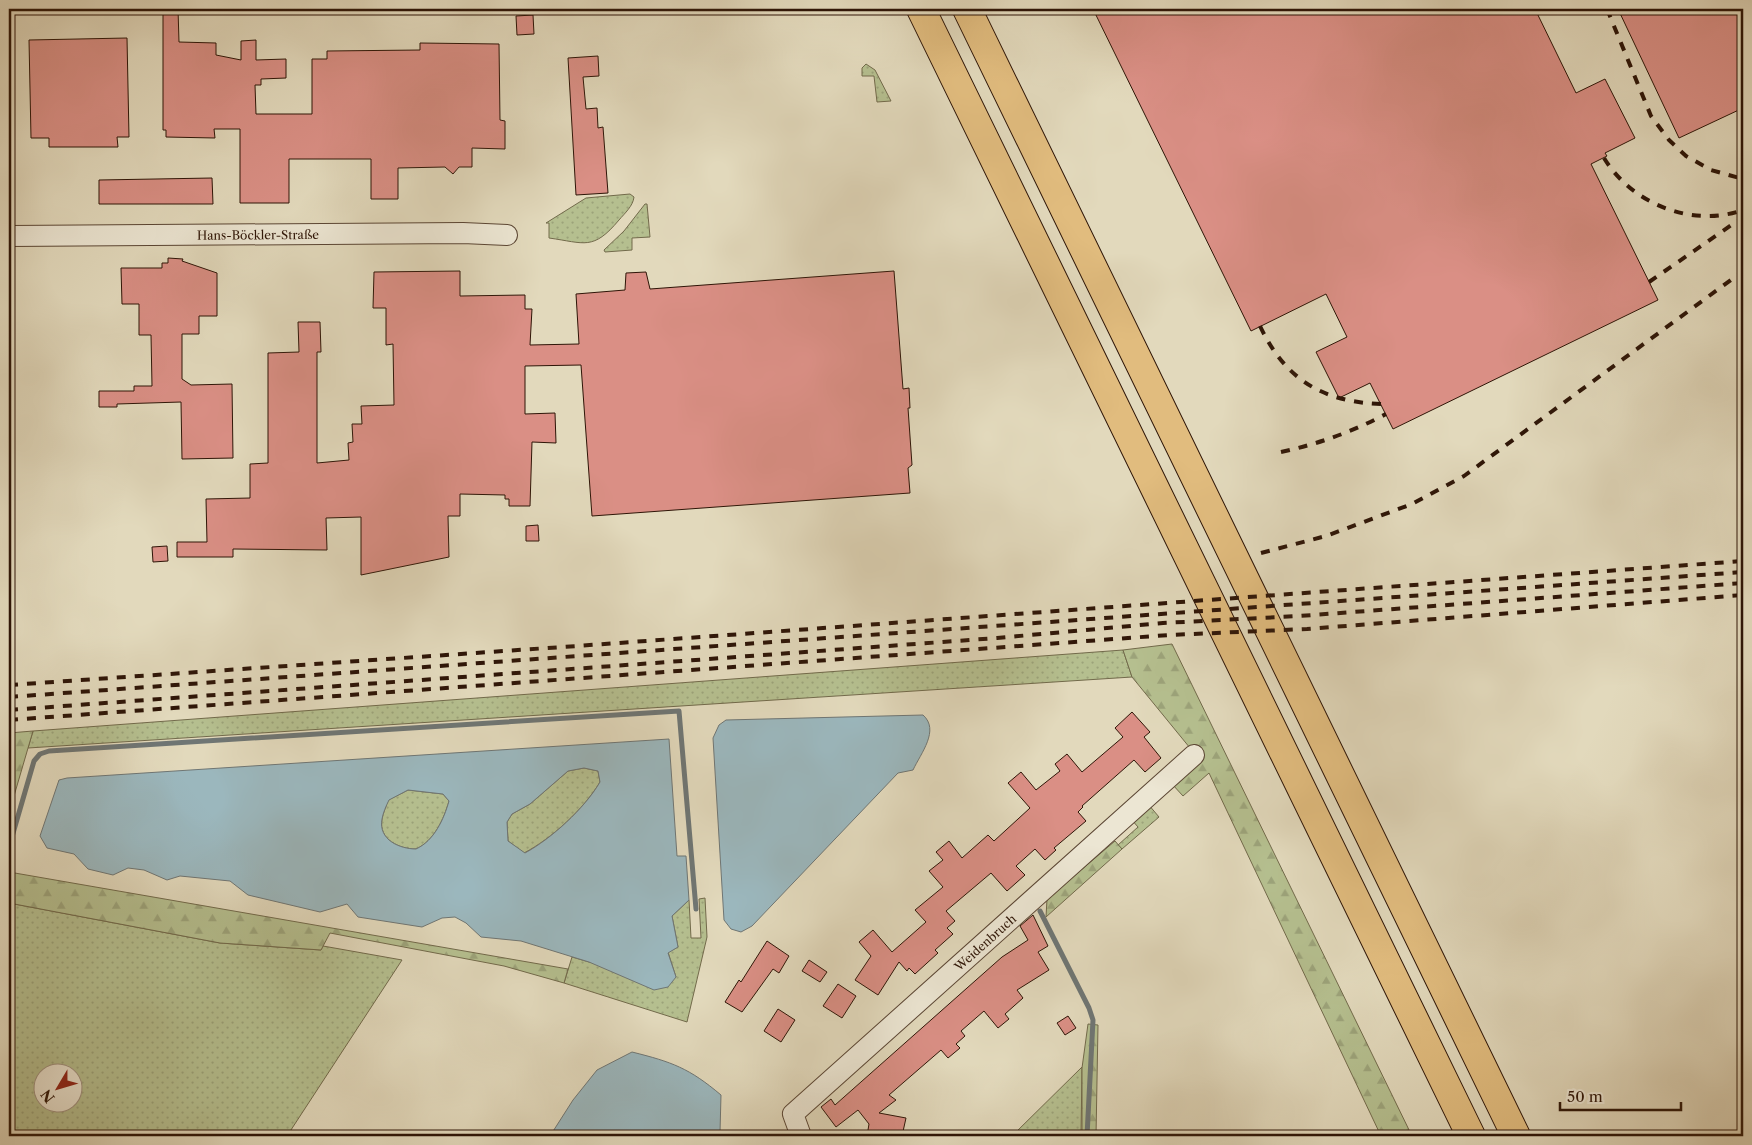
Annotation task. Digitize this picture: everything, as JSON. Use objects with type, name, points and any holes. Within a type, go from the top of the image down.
[{"type":"highway","points":[[921,9],[1471,1136]]},
{"type":"highway","points":[[967,9],[1516,1136]]},
{"type":"street","name":"Hans-Böckler-Straße","points":[[9,236],[464,233],[507,235]]},
{"type":"street","name":"Weidenbruch","points":[[801,1136],[793,1114],[1194,755]]},
{"type":"green space","points":[[866,64],[875,70],[891,101],[877,102],[874,76],[862,76],[862,68]]},
{"type":"green space","points":[[630,194],[634,197],[628,209],[610,230],[595,241],[580,243],[549,238],[549,223],[546,223],[586,198]]},
{"type":"green space","points":[[645,204],[647,204],[650,237],[632,238],[632,250],[605,252],[604,250],[624,231]]},
{"type":"green space","points":[[1172,644],[1412,1136],[1381,1136],[1209,773],[1183,796],[1172,784],[1199,759],[1132,677],[1123,650]]},
{"type":"green space","points":[[1123,650],[1132,677],[28,748],[33,731]]},
{"type":"green space","points":[[33,731],[9,813],[9,733]]},
{"type":"green space","points":[[584,768],[598,771],[600,782],[576,813],[556,832],[524,853],[508,841],[507,822],[512,814],[530,804],[568,771]]},
{"type":"green space","points":[[408,790],[443,794],[449,801],[433,835],[416,849],[403,847],[392,842],[383,833],[382,826],[382,817],[388,800]]},
{"type":"green space","points":[[1148,804],[1159,817],[1122,849],[1118,845],[1138,827],[1131,819]]},
{"type":"green space","points":[[1115,841],[1122,849],[1046,917],[1047,899]]},
{"type":"green space","points":[[9,872],[568,969],[564,983],[504,966],[330,933],[321,950],[220,943],[9,903]]},
{"type":"green space","points":[[705,898],[707,937],[687,1022],[564,983],[572,957],[589,962],[676,977],[668,952],[678,947],[672,916],[689,900],[691,938],[701,938],[699,899]]},
{"type":"green space","points":[[9,903],[220,943],[321,950],[323,946],[402,960],[287,1136],[9,1136]]},
{"type":"green space","points":[[1088,1024],[1098,1025],[1096,1136],[1082,1136],[1082,1068]]},
{"type":"green space","points":[[1082,1067],[1081,1136],[1012,1136]]},
{"type":"water","points":[[923,715],[928,721],[929,735],[913,770],[898,773],[752,926],[741,932],[731,929],[724,920],[713,738],[719,725],[726,720]]},
{"type":"water","points":[[669,739],[677,856],[686,856],[689,900],[672,916],[678,947],[668,953],[676,977],[668,987],[654,990],[589,962],[521,941],[481,937],[466,923],[455,917],[442,918],[422,927],[358,917],[347,904],[320,912],[248,895],[230,881],[180,876],[167,880],[144,870],[128,868],[113,875],[88,869],[74,854],[47,848],[40,836],[59,780]],"holes":[[[584,768],[598,771],[600,782],[586,802],[567,822],[546,840],[525,853],[508,841],[507,822],[512,814],[530,804],[568,771]],[[408,790],[443,794],[449,801],[433,835],[416,849],[403,847],[392,842],[383,833],[382,826],[383,814],[389,800]]]},
{"type":"water","points":[[632,1052],[680,1067],[699,1078],[721,1095],[720,1132],[717,1136],[550,1136],[573,1100],[597,1070]]},
{"type":"building","points":[[163,9],[178,9],[179,42],[216,43],[216,55],[241,60],[241,41],[256,40],[256,60],[286,59],[286,78],[261,79],[261,85],[255,85],[256,114],[312,114],[312,59],[327,59],[327,51],[420,50],[420,43],[499,44],[500,120],[505,121],[505,149],[472,148],[472,167],[459,167],[453,174],[445,167],[398,168],[398,199],[371,199],[371,159],[289,159],[289,203],[240,203],[240,129],[214,129],[215,138],[166,137],[166,130],[163,130]]},
{"type":"building","points":[[1093,9],[1535,9],[1576,93],[1605,79],[1635,138],[1605,153],[1607,156],[1591,164],[1658,300],[1393,429],[1370,383],[1339,398],[1316,352],[1347,337],[1326,294],[1251,331]]},
{"type":"building","points":[[1618,9],[1743,9],[1743,108],[1679,138]]},
{"type":"building","points":[[533,15],[534,34],[517,35],[516,16]]},
{"type":"building","points":[[127,38],[129,137],[117,137],[118,147],[49,147],[49,138],[31,138],[29,40]]},
{"type":"building","points":[[598,56],[599,76],[583,77],[586,109],[597,108],[598,128],[603,127],[608,193],[576,195],[568,58]]},
{"type":"building","points":[[212,178],[213,204],[99,204],[99,180]]},
{"type":"building","points":[[168,258],[183,259],[182,261],[217,273],[217,316],[199,316],[199,334],[182,334],[182,379],[191,385],[232,384],[233,458],[182,459],[181,402],[117,404],[117,407],[99,407],[99,391],[134,391],[134,386],[152,386],[151,335],[139,335],[139,304],[122,304],[121,268],[162,268],[162,263],[168,263]]},
{"type":"building","points":[[460,271],[460,296],[525,295],[525,309],[532,309],[530,345],[579,344],[576,294],[625,290],[626,273],[646,272],[650,289],[894,271],[903,389],[909,388],[910,408],[908,408],[912,465],[908,468],[910,493],[592,516],[581,365],[525,366],[525,414],[555,413],[556,443],[532,442],[530,506],[509,506],[509,499],[505,499],[505,495],[460,494],[460,516],[448,516],[449,557],[361,575],[361,517],[326,518],[327,550],[233,549],[233,557],[177,557],[177,542],[207,542],[206,499],[250,498],[250,464],[268,463],[268,353],[299,352],[298,322],[320,322],[321,352],[317,352],[317,463],[349,460],[348,443],[353,442],[352,424],[362,424],[361,406],[394,405],[393,344],[386,345],[386,308],[373,308],[374,272]]},
{"type":"building","points":[[538,525],[539,541],[526,541],[526,526]]},
{"type":"building","points":[[167,546],[168,561],[153,562],[152,547]]},
{"type":"building","points":[[1132,712],[1150,732],[1144,737],[1161,758],[1145,772],[1134,760],[1082,806],[1078,812],[1086,821],[1054,848],[1056,850],[1045,860],[1035,849],[1016,866],[1025,875],[1007,891],[991,873],[946,911],[955,921],[947,928],[953,934],[935,950],[938,953],[915,974],[909,968],[907,971],[899,962],[878,995],[855,980],[871,956],[859,942],[873,930],[892,952],[926,922],[915,910],[943,887],[929,871],[943,860],[936,852],[949,841],[962,858],[988,835],[994,841],[1030,808],[1008,783],[1021,772],[1036,790],[1060,771],[1055,764],[1067,754],[1082,772],[1123,737],[1115,728]]},
{"type":"building","points":[[1033,915],[1048,946],[1038,952],[1049,970],[1017,990],[1023,998],[1005,1014],[1009,1019],[998,1028],[984,1011],[961,1031],[965,1036],[956,1044],[960,1048],[948,1058],[941,1050],[889,1095],[896,1100],[879,1113],[906,1118],[902,1136],[867,1136],[869,1124],[858,1110],[836,1127],[821,1107],[831,1099],[835,1105],[1002,957],[1028,940],[1020,926]]},
{"type":"building","points":[[767,941],[789,956],[779,973],[773,969],[742,1012],[725,1002],[739,980],[741,982]]},
{"type":"building","points":[[809,960],[827,972],[820,982],[802,971]]},
{"type":"building","points":[[838,984],[856,996],[842,1018],[823,1006]]},
{"type":"building","points":[[778,1009],[795,1020],[781,1042],[764,1031]]},
{"type":"building","points":[[1068,1016],[1076,1028],[1065,1035],[1057,1023]]},
{"type":"waterway","points":[[9,847],[34,761],[40,754],[49,751],[679,711],[696,909]]},
{"type":"waterway","points":[[1040,911],[1089,1008],[1093,1020],[1087,1136]]},
{"type":"railway","points":[[1607,9],[1651,116],[1669,140],[1686,156],[1711,170],[1743,179]]},
{"type":"railway","points":[[1604,158],[1630,188],[1665,208],[1684,214],[1704,216],[1724,215],[1743,210]]},
{"type":"railway","points":[[1649,282],[1743,217]]},
{"type":"railway","points":[[1261,553],[1326,536],[1412,504],[1464,476],[1743,271]]},
{"type":"railway","points":[[1260,326],[1281,360],[1308,384],[1323,392],[1341,398],[1381,404]]},
{"type":"railway","points":[[1281,452],[1335,437],[1386,414]]},
{"type":"railway","points":[[9,685],[577,646],[1743,561]]},
{"type":"railway","points":[[9,697],[1743,572]]},
{"type":"railway","points":[[9,710],[997,638],[1163,623],[1299,616],[1743,583]]},
{"type":"railway","points":[[9,720],[1169,635],[1307,629],[1743,595]]}]
